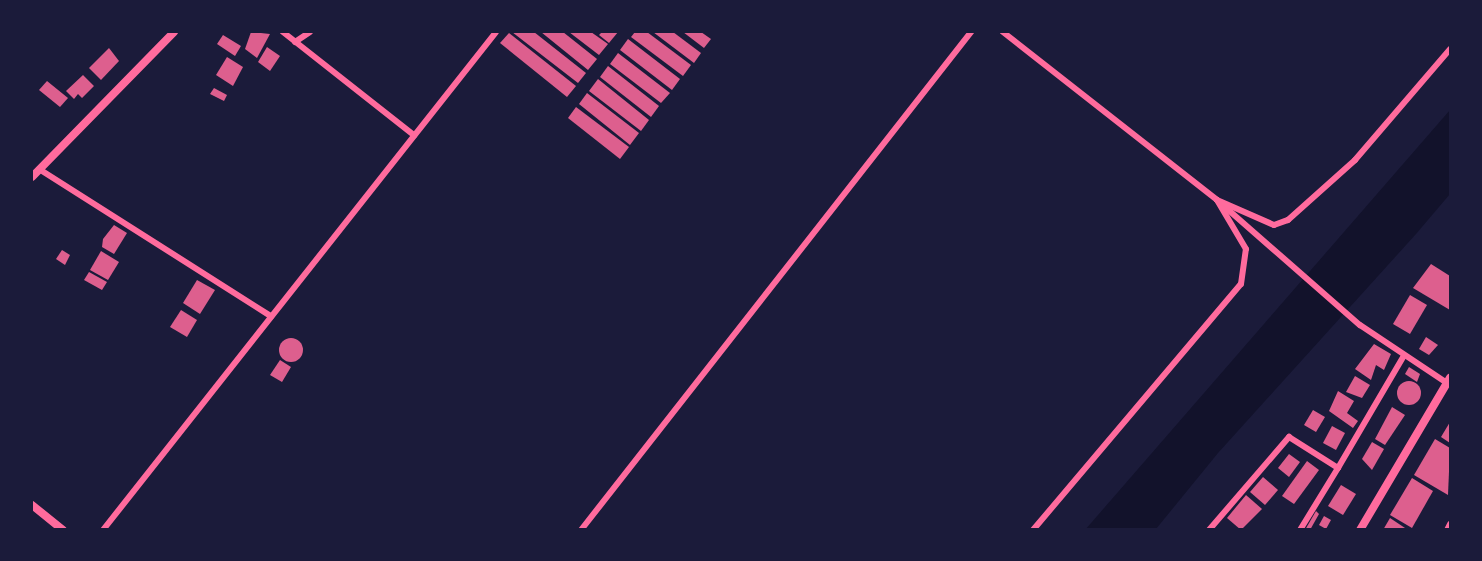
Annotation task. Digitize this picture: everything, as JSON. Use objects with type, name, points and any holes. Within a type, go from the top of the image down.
[{"type":"street","points":[[32,177],[174,32]]},
{"type":"street","points":[[283,32],[414,135]]},
{"type":"street","points":[[295,42],[310,32]]},
{"type":"street","points":[[103,530],[496,32]]},
{"type":"street","points":[[581,530],[971,32]]},
{"type":"street","points":[[1003,32],[1217,200],[1360,325],[1403,357],[1449,380],[1360,530]]},
{"type":"street","points":[[1217,200],[1274,225],[1288,220],[1355,160],[1451,49]]},
{"type":"street","points":[[39,169],[271,316]]},
{"type":"street","points":[[1034,530],[1241,284],[1246,249],[1217,200]]},
{"type":"street","points":[[1300,530],[1403,357]]},
{"type":"street","points":[[1209,530],[1289,437],[1338,468]]},
{"type":"street","points":[[32,505],[63,530]]},
{"type":"street","points":[[1447,530],[1451,524]]},
{"type":"shaded area","points":[[1450,110],[1450,194],[1416,234],[1218,453],[1156,529],[1085,530]]},
{"type":"building","points":[[251,32],[270,34],[257,58],[245,49]]},
{"type":"building","points":[[512,32],[534,32],[586,73],[578,83]]},
{"type":"building","points":[[541,32],[563,32],[597,59],[588,70]]},
{"type":"building","points":[[569,32],[591,32],[608,44],[599,55]]},
{"type":"building","points":[[602,32],[618,32],[609,43],[599,35]]},
{"type":"building","points":[[635,32],[647,32],[691,65],[683,76],[631,37]]},
{"type":"building","points":[[653,32],[673,32],[701,53],[694,63]]},
{"type":"building","points":[[683,32],[701,32],[711,39],[704,48]]},
{"type":"building","points":[[509,33],[576,86],[567,97],[500,43]]},
{"type":"building","points":[[223,35],[241,46],[235,56],[217,44]]},
{"type":"building","points":[[628,39],[680,79],[672,90],[620,50]]},
{"type":"building","points":[[267,47],[280,56],[270,71],[258,62]]},
{"type":"building","points":[[109,48],[119,61],[101,80],[89,68]]},
{"type":"building","points":[[618,53],[670,93],[661,103],[610,64]]},
{"type":"building","points":[[227,57],[243,67],[233,86],[216,75]]},
{"type":"building","points":[[608,66],[659,106],[651,117],[600,77]]},
{"type":"building","points":[[83,75],[94,86],[82,98],[78,94],[74,99],[66,91]]},
{"type":"building","points":[[598,79],[649,120],[641,131],[589,91]]},
{"type":"building","points":[[47,81],[68,98],[60,107],[39,90]]},
{"type":"building","points":[[214,88],[227,95],[224,101],[210,94]]},
{"type":"building","points":[[587,93],[639,133],[630,145],[579,104]]},
{"type":"building","points":[[576,107],[629,147],[620,159],[568,118]]},
{"type":"building","points":[[114,225],[127,233],[114,254],[102,247],[103,239]]},
{"type":"building","points":[[62,250],[70,255],[65,265],[56,259]]},
{"type":"building","points":[[101,251],[119,262],[108,280],[90,270]]},
{"type":"building","points":[[1431,264],[1450,276],[1450,310],[1413,288]]},
{"type":"building","points":[[89,272],[107,282],[102,290],[84,280]]},
{"type":"building","points":[[197,280],[215,290],[200,314],[183,303]]},
{"type":"building","points":[[1410,295],[1427,305],[1410,334],[1393,324]]},
{"type":"building","points":[[181,310],[197,320],[187,337],[170,327]]},
{"type":"building","points":[[1426,337],[1438,345],[1429,355],[1419,349]]},
{"type":"building","points":[[291,338],[302,345],[303,350],[296,361],[291,362],[280,355],[279,350],[286,339]]},
{"type":"building","points":[[1374,344],[1391,354],[1384,370],[1376,365],[1371,380],[1355,369]]},
{"type":"building","points":[[280,360],[291,367],[282,382],[270,375]]},
{"type":"building","points":[[1409,367],[1420,374],[1417,382],[1405,374]]},
{"type":"building","points":[[1355,376],[1370,385],[1362,398],[1346,392]]},
{"type":"building","points":[[1409,381],[1420,388],[1421,393],[1414,404],[1409,405],[1398,398],[1397,393],[1404,382]]},
{"type":"building","points":[[1338,391],[1354,401],[1347,413],[1358,421],[1353,428],[1329,411]]},
{"type":"building","points":[[1392,407],[1405,415],[1385,445],[1375,439]]},
{"type":"building","points":[[1313,410],[1325,417],[1316,432],[1304,425]]},
{"type":"building","points":[[1450,422],[1450,443],[1441,437]]},
{"type":"building","points":[[1332,426],[1345,433],[1336,450],[1323,443]]},
{"type":"building","points":[[1435,439],[1450,448],[1448,495],[1414,475]]},
{"type":"building","points":[[1372,442],[1384,449],[1372,470],[1362,459]]},
{"type":"building","points":[[1289,454],[1300,462],[1289,477],[1278,468]]},
{"type":"building","points":[[1307,461],[1319,470],[1294,504],[1282,496]]},
{"type":"building","points":[[1263,477],[1278,490],[1265,505],[1250,492]]},
{"type":"building","points":[[1412,478],[1433,491],[1412,528],[1390,515]]},
{"type":"building","points":[[1341,485],[1356,494],[1343,515],[1328,506]]},
{"type":"building","points":[[1246,495],[1262,509],[1241,530],[1227,518]]},
{"type":"building","points":[[1316,511],[1319,514],[1310,530],[1305,530]]},
{"type":"building","points":[[1324,516],[1331,520],[1326,529],[1319,525]]},
{"type":"building","points":[[1390,518],[1408,530],[1383,530]]}]
